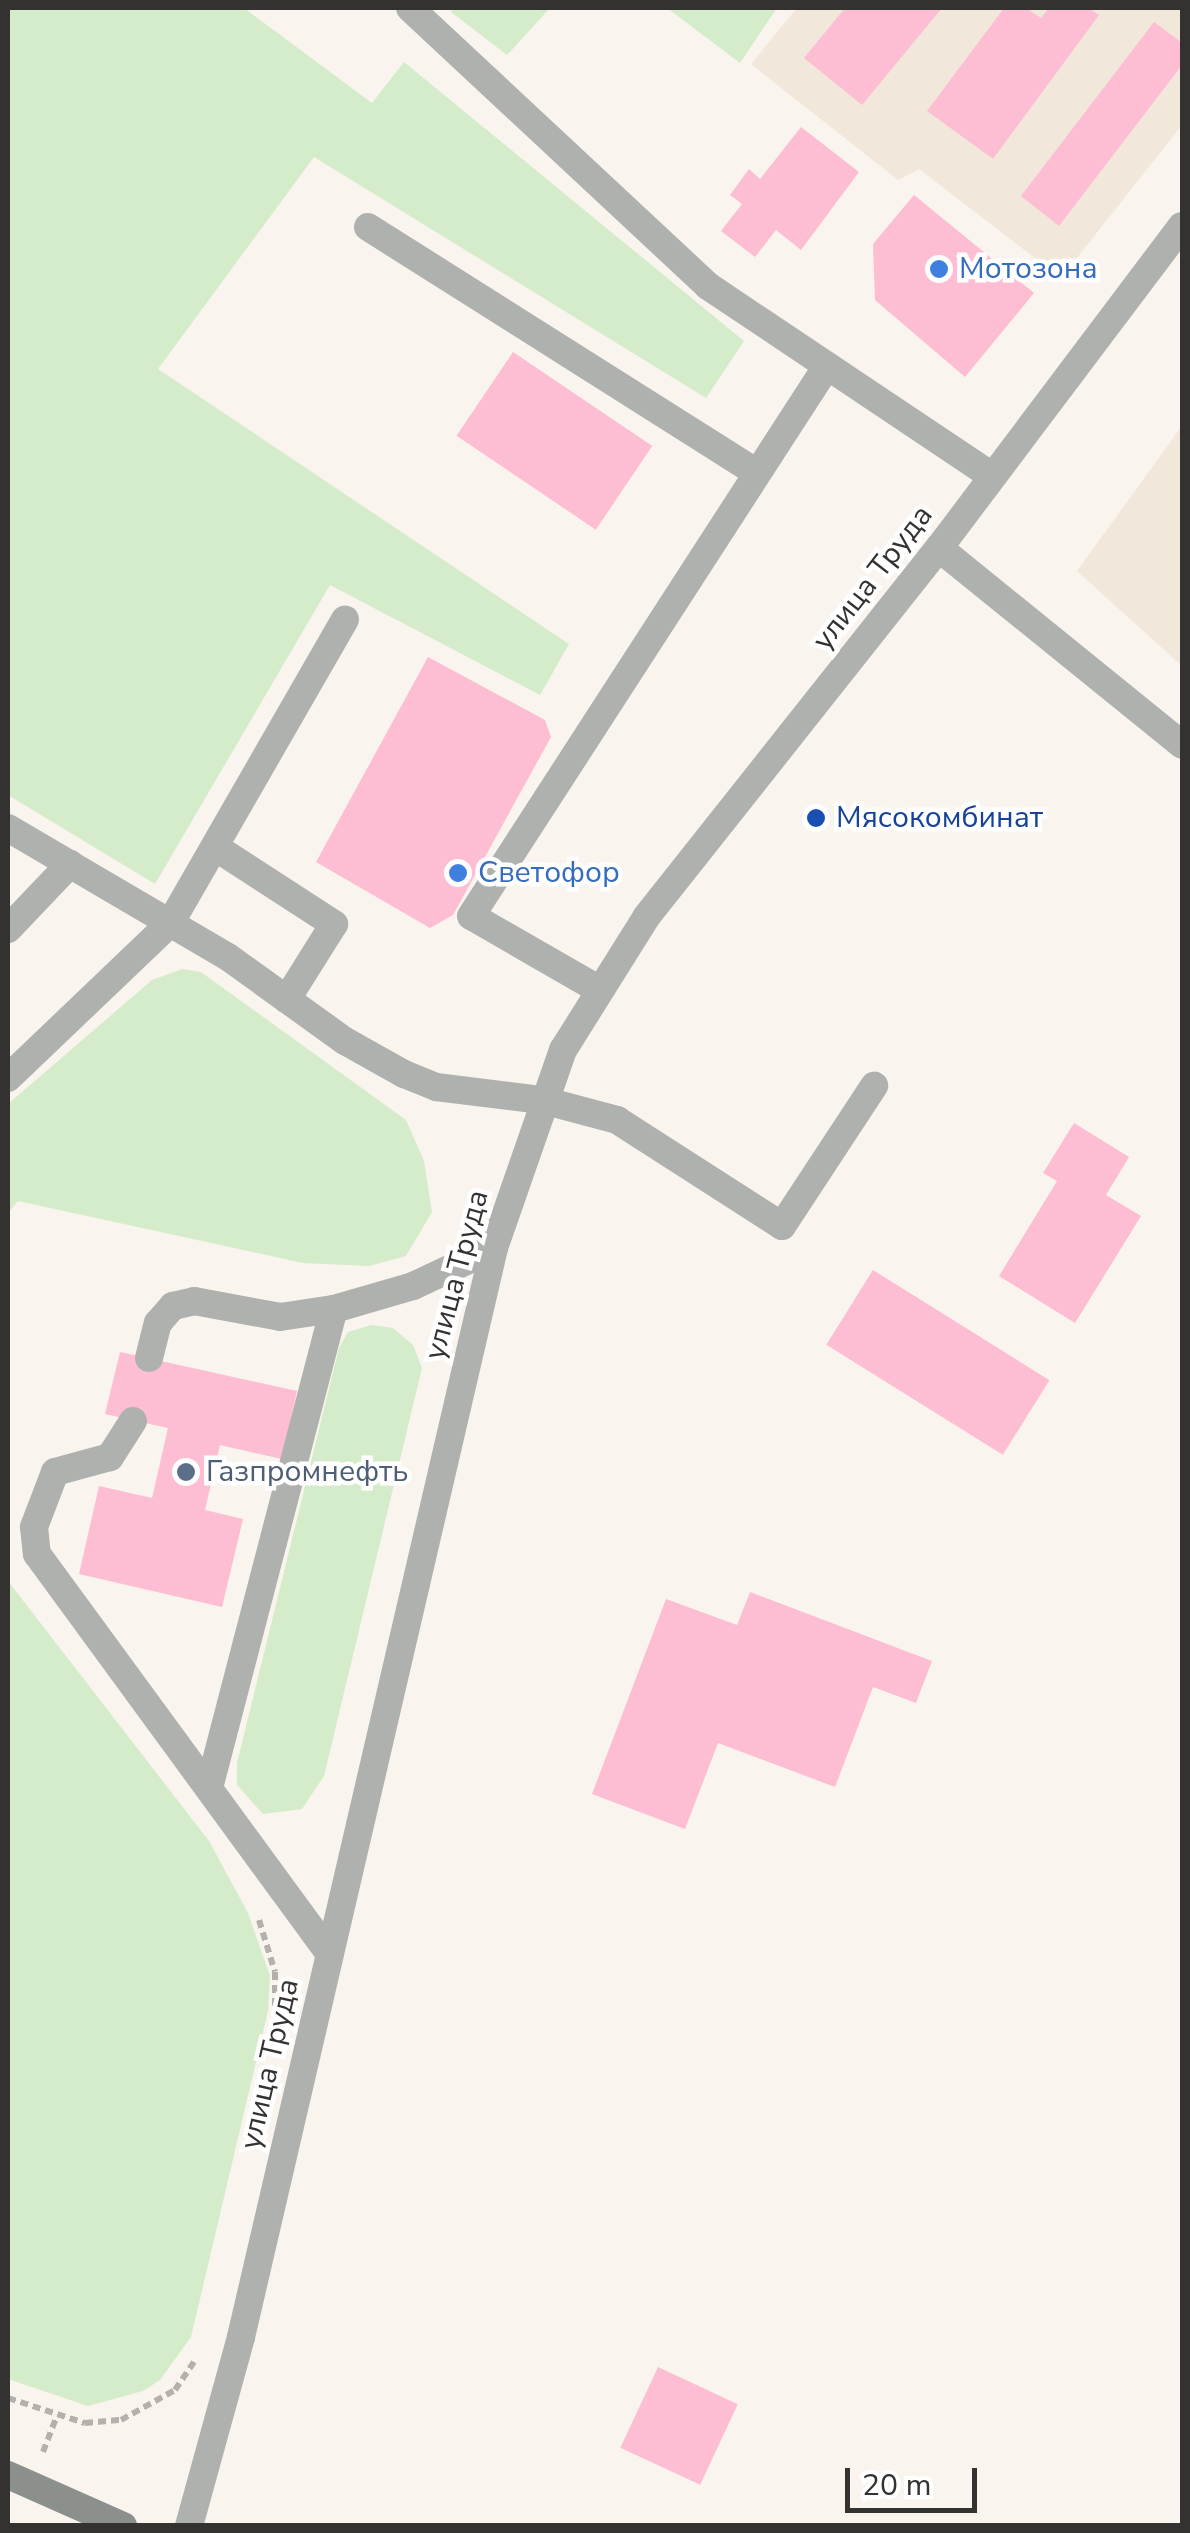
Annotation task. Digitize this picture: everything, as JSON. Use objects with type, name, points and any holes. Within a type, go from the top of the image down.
[{"type":"main road","points":[[8,2475],[122,2526]]},
{"type":"street","points":[[410,8],[708,286],[992,476]]},
{"type":"street","name":"улица Труда","points":[[189,2526],[242,2337],[328,1952],[494,1248],[542,1100],[598,988],[647,916],[939,548],[1182,226]]},
{"type":"street","points":[[368,227],[758,473]]},
{"type":"street","points":[[598,988],[472,916],[827,366]]},
{"type":"street","points":[[939,548],[1182,745]]},
{"type":"street","points":[[8,1078],[171,922],[345,619]]},
{"type":"street","points":[[8,828],[171,922],[345,1041],[436,1087],[542,1100],[617,1120],[782,1226],[874,1086]]},
{"type":"street","points":[[215,848],[334,924],[287,999]]},
{"type":"street","points":[[8,928],[70,864]]},
{"type":"street","points":[[149,1358],[158,1323],[173,1306],[194,1301],[280,1317],[334,1309],[413,1286],[494,1248]]},
{"type":"street","points":[[210,1788],[334,1309]]},
{"type":"street","points":[[133,1420],[110,1457],[56,1472],[34,1527],[37,1554],[328,1952]]},
{"type":"path","points":[[272,2032],[276,1982],[258,1922],[276,1880]]},
{"type":"path","points":[[8,2398],[85,2422],[121,2420],[174,2390],[198,2354]]},
{"type":"shaded area","points":[[797,8],[1182,8],[1182,125],[1061,278],[919,169],[898,180],[751,64]]},
{"type":"shaded area","points":[[1182,426],[1182,666],[1077,571]]},
{"type":"green space","points":[[8,8],[244,8],[372,103],[404,62],[744,341],[706,398],[314,157],[158,369],[569,644],[540,695],[330,585],[155,884],[8,795]]},
{"type":"green space","points":[[454,8],[550,8],[507,55],[451,12]]},
{"type":"green space","points":[[667,8],[777,8],[740,63]]},
{"type":"green space","points":[[182,969],[201,972],[406,1120],[424,1161],[432,1212],[406,1256],[369,1266],[303,1263],[18,1201],[8,1213],[8,1104],[152,980]]},
{"type":"green space","points":[[371,1325],[393,1328],[413,1345],[422,1368],[324,1776],[302,1809],[263,1814],[237,1785],[237,1763],[339,1348],[348,1332]]},
{"type":"green space","points":[[8,1581],[209,1841],[248,1913],[270,1976],[268,2011],[191,2337],[160,2380],[143,2391],[88,2406],[8,2379]]},
{"type":"building","points":[[845,8],[942,8],[862,105],[804,58]]},
{"type":"building","points":[[1004,8],[1026,8],[1041,18],[1049,8],[1089,8],[1099,15],[993,159],[927,111]]},
{"type":"building","points":[[1154,22],[1182,43],[1182,65],[1059,226],[1021,196]]},
{"type":"building","points":[[801,127],[859,172],[801,250],[776,230],[755,257],[721,231],[742,204],[730,195],[749,169],[760,179]]},
{"type":"building","name":"Мотозона","points":[[914,195],[1034,293],[965,377],[875,300],[873,244]]},
{"type":"building","points":[[513,352],[652,446],[596,530],[457,436]]},
{"type":"building","points":[[428,657],[545,720],[551,737],[453,915],[430,928],[316,862]]},
{"type":"building","points":[[1074,1123],[1129,1157],[1106,1195],[1141,1216],[1075,1323],[999,1276],[1057,1181],[1043,1173]]},
{"type":"building","points":[[873,1270],[1049,1380],[1003,1455],[826,1345]]},
{"type":"building","name":"Газпромнефть","points":[[120,1352],[297,1391],[282,1459],[220,1445],[205,1510],[243,1519],[222,1607],[79,1574],[99,1486],[152,1498],[168,1428],[105,1414]]},
{"type":"building","points":[[750,1592],[932,1661],[916,1703],[873,1687],[835,1787],[718,1743],[685,1829],[592,1794],[666,1599],[737,1625]]},
{"type":"building","points":[[658,2367],[738,2404],[700,2485],[620,2448]]},
{"type":"place","name":"Мотозона","points":[[939,269]]},
{"type":"place","name":"Мясокомбинат","points":[[816,818]]},
{"type":"place","name":"Светофор","points":[[458,873]]},
{"type":"place","name":"Газпромнефть","points":[[186,1472]]}]
